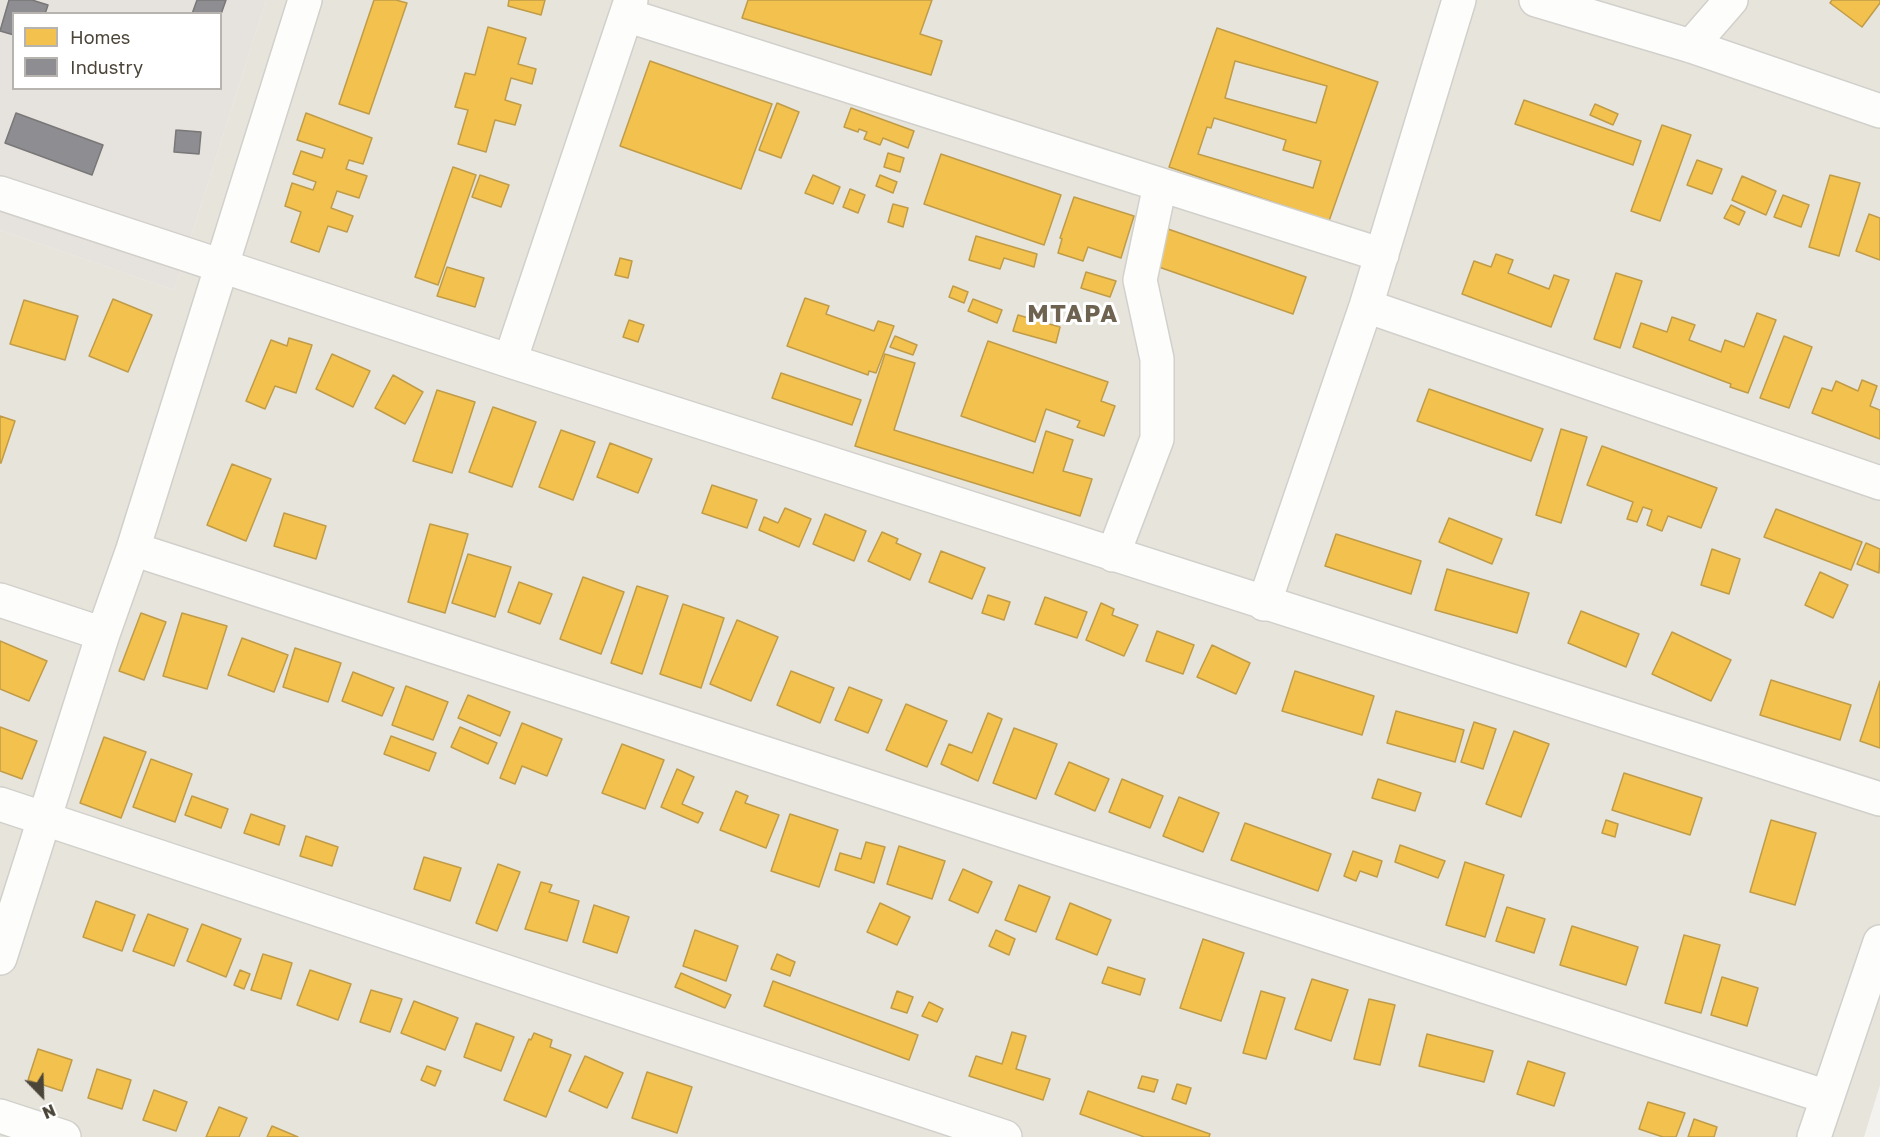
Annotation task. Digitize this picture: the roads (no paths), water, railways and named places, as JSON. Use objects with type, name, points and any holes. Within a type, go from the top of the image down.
[{"type":"street","points":[[0,958],[103,634],[133,549],[305,0]]},
{"type":"street","points":[[1264,604],[1366,306],[1459,0]]},
{"type":"street","points":[[1536,0],[1691,46],[1880,111]]},
{"type":"street","points":[[1691,46],[1731,0]]},
{"type":"street","points":[[510,361],[628,8],[1160,185],[1382,255]]},
{"type":"street","points":[[1113,555],[1157,439],[1157,359],[1140,280],[1160,185]]},
{"type":"street","points":[[0,193],[510,361],[1264,604],[1880,799]]},
{"type":"street","points":[[1366,306],[1880,483]]},
{"type":"street","points":[[133,549],[1827,1097]]},
{"type":"street","points":[[0,600],[103,634]]},
{"type":"street","points":[[0,804],[1005,1137]]},
{"type":"street","points":[[1814,1137],[1880,942]]},
{"type":"street","points":[[0,1116],[64,1137]]},
{"type":"district","name":"MTAPA","points":[[1073,314]]}]
